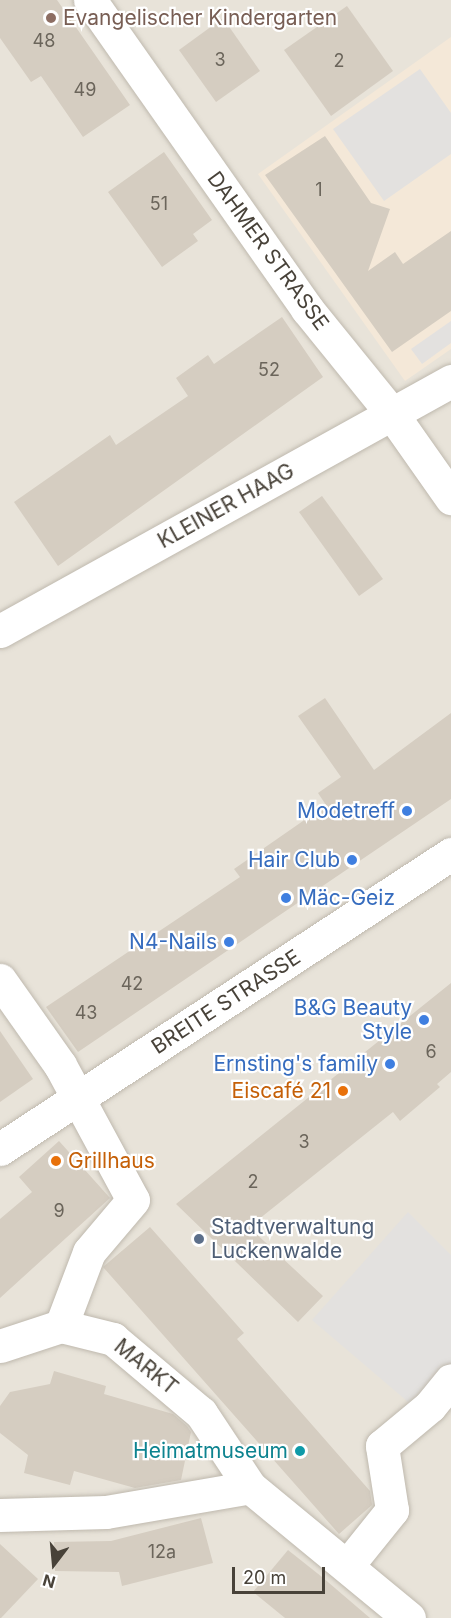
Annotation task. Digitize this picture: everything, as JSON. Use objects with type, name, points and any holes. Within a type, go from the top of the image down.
[{"type":"street","name":"DAHMER STRASSE","points":[[90,0],[307,309],[392,414],[451,498]]},
{"type":"street","name":"KLEINER HAAG","points":[[0,631],[451,381]]},
{"type":"street","name":"BREITE STRASSE","points":[[0,1149],[451,854]]},
{"type":"street","points":[[0,980],[79,1098],[133,1200],[89,1252],[61,1326],[0,1346]]},
{"type":"street","name":"MARKT","points":[[61,1326],[113,1339],[201,1413],[250,1487],[409,1618]]},
{"type":"street","points":[[347,1566],[392,1510],[382,1446],[430,1406],[451,1380]]},
{"type":"street","points":[[0,1515],[106,1512],[250,1487]]},
{"type":"shaded area","points":[[0,0],[451,0],[451,1618],[0,1618]]},
{"type":"shaded area","points":[[451,37],[451,349],[405,381],[258,174]]},
{"type":"shaded area","points":[[420,69],[451,113],[451,154],[384,201],[333,129]]},
{"type":"shaded area","points":[[451,321],[451,343],[422,364],[411,349]]},
{"type":"shaded area","points":[[408,1212],[451,1255],[451,1368],[414,1407],[312,1320]]},
{"type":"building","points":[[0,0],[57,0],[130,105],[83,137],[41,76],[31,82],[0,38]]},
{"type":"building","points":[[347,6],[393,71],[331,116],[284,50]]},
{"type":"building","points":[[223,18],[260,71],[216,102],[179,50]]},
{"type":"building","points":[[325,136],[371,203],[390,209],[368,271],[395,252],[403,264],[451,231],[451,311],[392,352],[265,175]]},
{"type":"building","points":[[164,152],[212,220],[193,234],[198,241],[162,267],[108,192]]},
{"type":"building","points":[[282,317],[323,377],[58,566],[14,502],[110,435],[116,445],[188,396],[176,378],[208,355],[214,364]]},
{"type":"building","points":[[322,496],[383,579],[359,596],[299,512]]},
{"type":"building","points":[[325,698],[374,770],[451,713],[451,799],[78,1052],[46,1007],[240,877],[234,869],[326,805],[318,793],[341,777],[298,716]]},
{"type":"building","points":[[451,983],[451,1072],[437,1084],[440,1087],[400,1121],[393,1112],[249,1227],[323,1296],[298,1322],[176,1204]]},
{"type":"building","points":[[0,1031],[33,1079],[0,1102]]},
{"type":"building","points":[[59,1141],[110,1198],[0,1298],[0,1219],[32,1192],[19,1177]]},
{"type":"building","points":[[150,1227],[244,1333],[237,1339],[370,1491],[372,1505],[339,1534],[103,1267]]},
{"type":"building","points":[[54,1371],[106,1386],[104,1394],[173,1414],[187,1426],[191,1432],[181,1480],[135,1488],[74,1471],[70,1485],[24,1473],[28,1455],[0,1433],[0,1406],[10,1392],[50,1384]]},
{"type":"building","points":[[201,1518],[213,1563],[122,1586],[119,1572],[55,1571],[54,1542],[111,1541]]},
{"type":"building","points":[[0,1544],[38,1579],[1,1618],[0,1618]]},
{"type":"building","points":[[288,1550],[370,1618],[285,1618],[253,1592]]},
{"type":"place","name":"Evangelischer Kindergarten","points":[[51,18]]},
{"type":"place","name":"Modetreff","points":[[407,811]]},
{"type":"place","name":"Hair Club","points":[[352,860]]},
{"type":"place","name":"Mäc-Geiz","points":[[286,898]]},
{"type":"place","name":"N4-Nails","points":[[229,942]]},
{"type":"place","name":"B&G Beauty Style","points":[[424,1020]]},
{"type":"place","name":"Ernsting's family","points":[[390,1064]]},
{"type":"place","name":"Eiscafé 21","points":[[343,1091]]},
{"type":"place","name":"Grillhaus","points":[[56,1161]]},
{"type":"place","name":"Stadtverwaltung Luckenwalde","points":[[199,1239]]},
{"type":"place","name":"Heimatmuseum","points":[[300,1451]]}]
